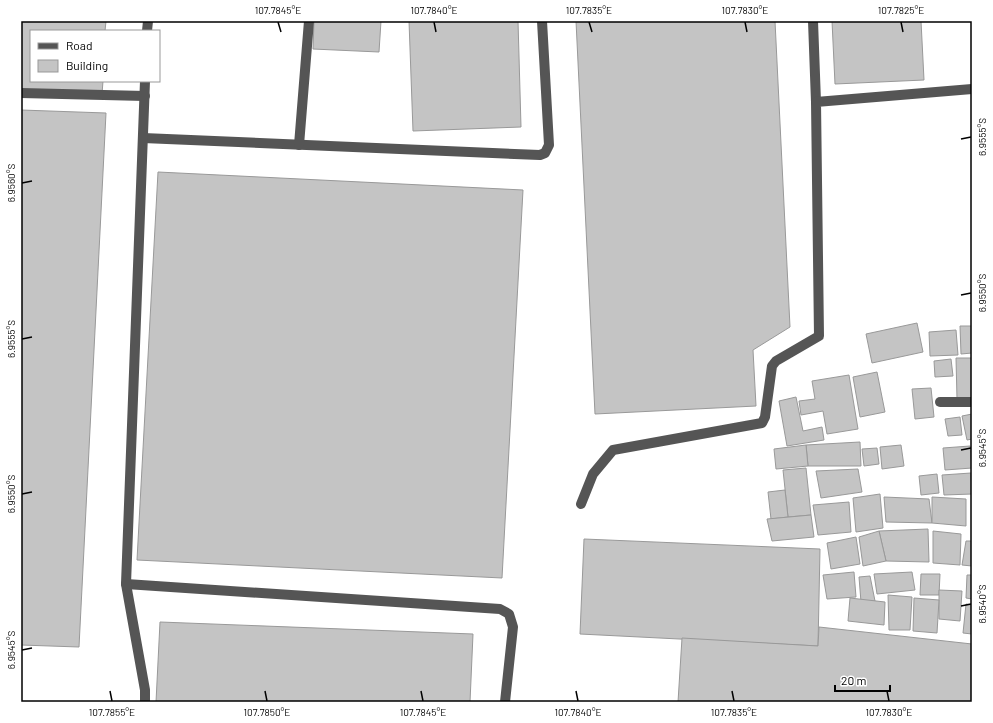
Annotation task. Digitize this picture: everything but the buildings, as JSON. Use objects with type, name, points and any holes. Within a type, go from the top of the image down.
[{"type":"street","points":[[299,145],[309,21]]},
{"type":"street","points":[[143,138],[540,155],[545,153],[549,145],[542,21]]},
{"type":"street","points":[[581,504],[593,474],[613,450],[762,423],[765,417],[772,366],[776,361],[819,336],[816,102],[812,21]]},
{"type":"street","points":[[145,82],[126,584],[145,690],[145,702]]},
{"type":"street","points":[[816,102],[972,89]]},
{"type":"street","points":[[21,93],[145,96]]},
{"type":"street","points":[[940,402],[972,402]]},
{"type":"street","points":[[126,584],[500,609],[510,614],[513,627],[505,702]]}]
